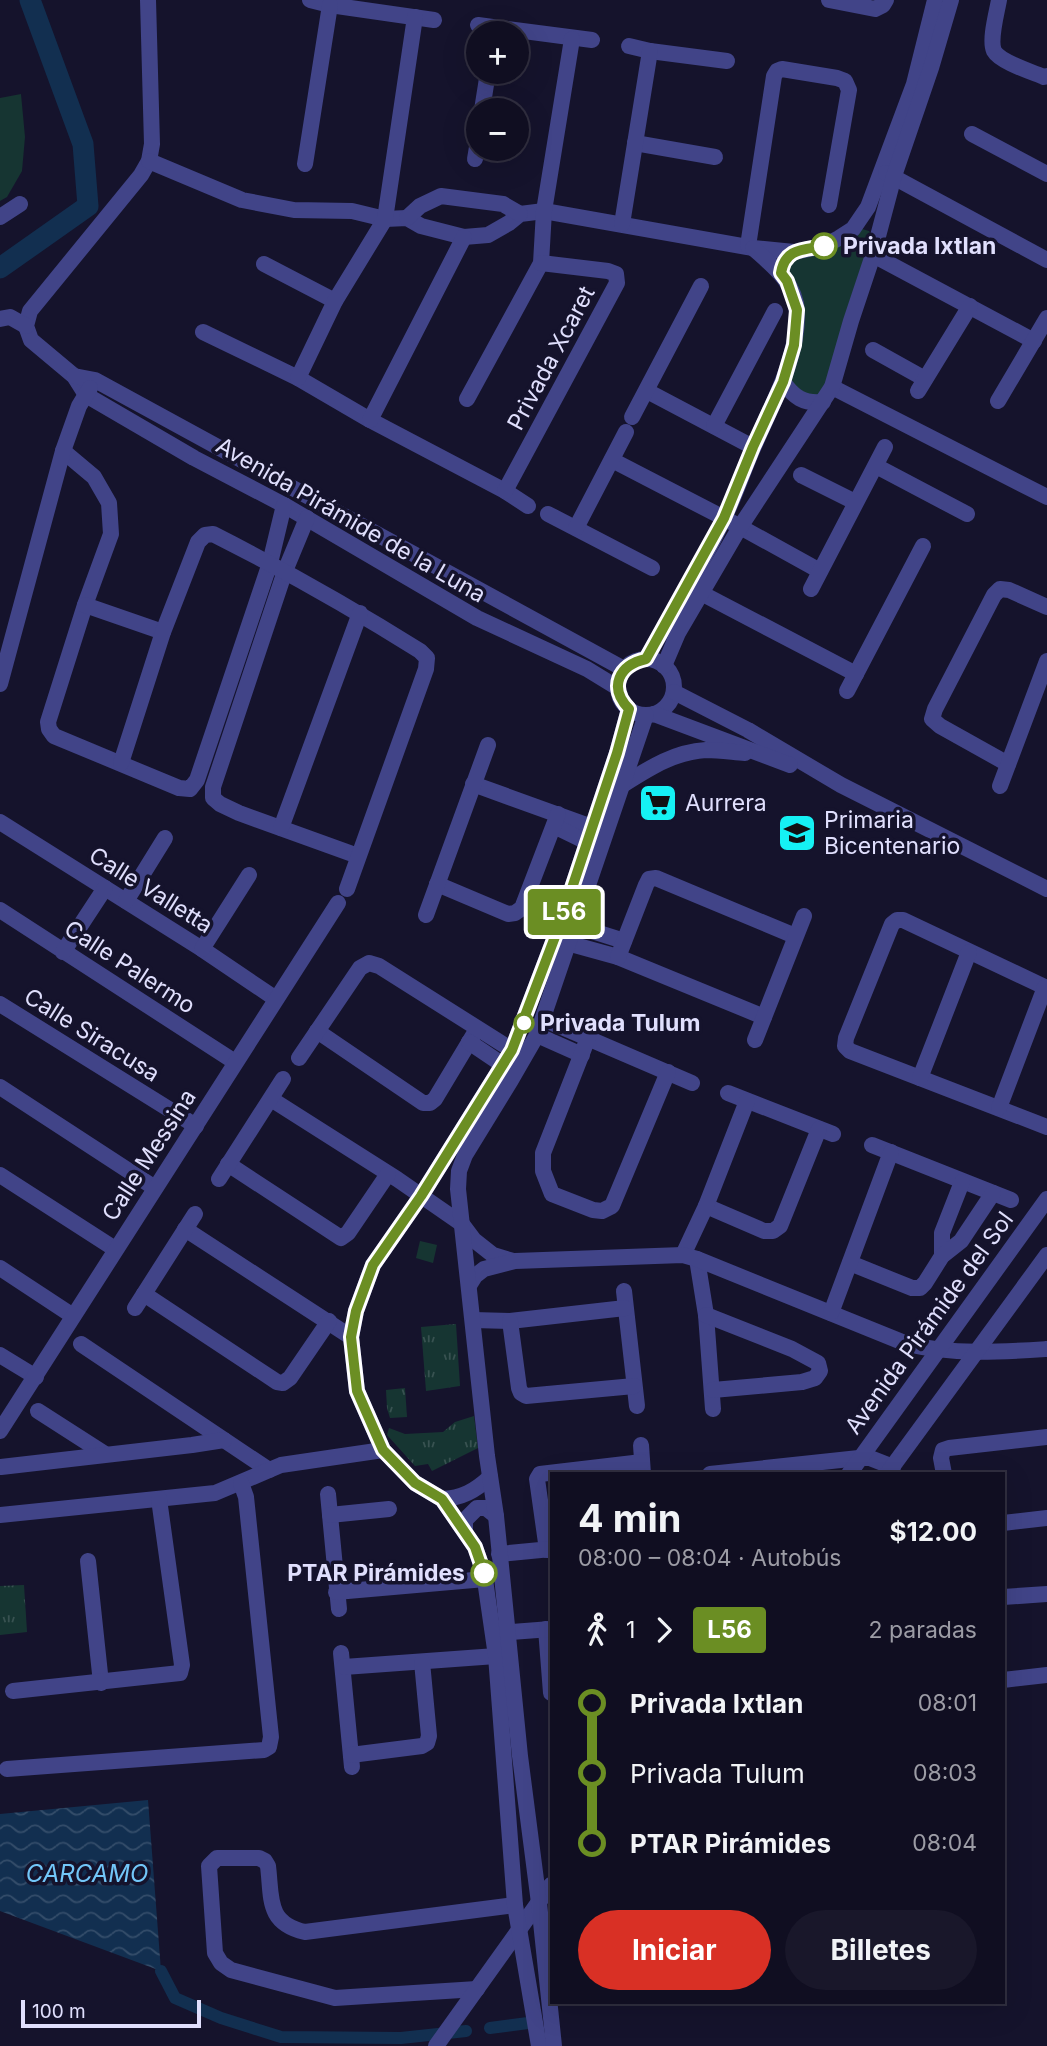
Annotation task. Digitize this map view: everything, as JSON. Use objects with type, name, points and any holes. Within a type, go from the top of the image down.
[{"type":"street","points":[[0,319],[10,317],[26,326],[30,311],[141,175],[149,161],[152,144],[148,0]]},
{"type":"street","points":[[310,0],[434,20]]},
{"type":"street","points":[[829,0],[875,9],[886,0]]},
{"type":"street","points":[[664,666],[678,633],[740,527],[832,387],[874,248],[888,173],[920,64],[935,0]]},
{"type":"street","points":[[149,161],[242,200],[294,210],[352,211],[385,219],[407,218],[421,226],[464,237],[488,235],[520,214],[544,211],[750,247],[794,252],[824,246],[853,229],[888,173],[931,68],[951,0]]},
{"type":"street","points":[[999,0],[993,40],[995,51],[1002,59],[1047,76]]},
{"type":"street","points":[[305,164],[330,5]]},
{"type":"street","points":[[298,378],[335,301],[385,219],[415,17]]},
{"type":"street","points":[[529,34],[592,40]]},
{"type":"street","points":[[467,399],[541,262],[544,211],[572,39]]},
{"type":"street","points":[[628,46],[727,61]]},
{"type":"street","points":[[622,224],[650,51]]},
{"type":"street","points":[[750,247],[774,76],[782,69],[837,78],[845,81],[849,90],[829,205]]},
{"type":"street","points":[[972,134],[1047,174]]},
{"type":"street","points":[[635,143],[715,156]]},
{"type":"street","points":[[888,173],[1047,260]]},
{"type":"street","points":[[407,218],[420,206],[441,197],[503,204],[520,214]]},
{"type":"street","points":[[0,217],[20,204]]},
{"type":"street","points":[[853,229],[869,231],[874,248],[1034,341]]},
{"type":"street","points":[[370,420],[464,237]]},
{"type":"street","points":[[646,659],[724,518],[783,382],[794,345],[797,310],[787,281],[750,247]]},
{"type":"street","points":[[781,273],[786,258],[794,252]]},
{"type":"street","name":"Privada Xcaret","points":[[505,491],[617,283],[616,274],[608,271],[541,262]]},
{"type":"street","points":[[264,264],[335,301]]},
{"type":"street","points":[[576,528],[701,286]]},
{"type":"street","points":[[873,349],[921,385],[970,306]]},
{"type":"street","points":[[715,426],[775,311]]},
{"type":"street","points":[[998,401],[1047,318]]},
{"type":"street","name":"Avenida Pirámide de la Luna","points":[[26,326],[31,340],[74,376],[86,395],[307,518],[477,618],[587,669],[618,688]]},
{"type":"street","points":[[204,332],[298,378],[528,506]]},
{"type":"street","name":"Avenida Pirámide de la Luna","points":[[74,376],[95,380],[624,669]]},
{"type":"street","points":[[0,684],[63,451],[79,406],[95,380]]},
{"type":"street","points":[[783,382],[797,398],[811,403],[823,402]]},
{"type":"street","points":[[832,387],[1047,497]]},
{"type":"street","points":[[647,391],[753,447]]},
{"type":"street","points":[[149,432],[159,416]]},
{"type":"street","points":[[811,589],[886,447]]},
{"type":"street","points":[[63,451],[94,477],[109,503],[111,534],[85,605],[48,722],[49,729],[54,736],[179,788],[190,789],[197,780],[270,562],[284,505]]},
{"type":"street","points":[[612,460],[820,571]]},
{"type":"street","points":[[876,466],[967,514]]},
{"type":"street","points":[[801,475],[855,502]]},
{"type":"street","points":[[548,514],[652,568]]},
{"type":"street","points":[[307,518],[285,571],[213,787],[213,798],[220,804],[358,856]]},
{"type":"street","points":[[121,763],[163,632],[198,542],[205,535],[213,534],[270,562],[360,613],[281,828]]},
{"type":"street","points":[[847,691],[923,546]]},
{"type":"street","points":[[1008,764],[940,726],[932,719],[934,709],[994,595],[1000,589],[1009,590],[1047,607]]},
{"type":"street","points":[[701,593],[856,674]]},
{"type":"street","points":[[85,605],[163,632]]},
{"type":"street","name":"Calle Messina","points":[[0,1432],[343,896],[426,669],[427,658],[360,613]]},
{"type":"street","points":[[554,2046],[524,1966],[515,1905],[496,1656],[507,1632],[475,1547],[465,1531],[442,1499],[415,1483],[383,1450],[357,1391],[351,1337],[356,1311],[373,1265],[421,1196],[512,1050],[562,941],[650,715],[670,702],[674,692],[672,678],[664,666],[646,659],[634,662],[624,669],[619,678],[619,696],[629,709],[650,715],[768,756],[841,785]]},
{"type":"street","points":[[1000,786],[1047,660]]},
{"type":"street","points":[[674,692],[748,730],[841,785],[1047,889]]},
{"type":"street","points":[[568,924],[590,834],[629,709]]},
{"type":"street","points":[[426,915],[488,745]]},
{"type":"street","points":[[621,786],[666,758],[687,752],[708,750],[768,756]]},
{"type":"street","points":[[473,783],[590,834]]},
{"type":"street","name":"Calle Valletta","points":[[0,821],[276,999]]},
{"type":"street","points":[[437,884],[508,914],[515,913],[522,908],[560,822]]},
{"type":"street","points":[[126,901],[165,838]]},
{"type":"street","points":[[202,949],[249,875]]},
{"type":"street","points":[[618,957],[646,885],[649,879],[656,878],[795,936]]},
{"type":"street","points":[[63,952],[105,888]]},
{"type":"street","name":"Calle Palermo","points":[[0,910],[235,1062]]},
{"type":"street","points":[[755,1040],[804,916]]},
{"type":"street","points":[[999,1108],[1046,987],[903,920],[897,920],[892,924],[845,1046],[850,1051],[1047,1127]]},
{"type":"street","points":[[568,924],[624,941]]},
{"type":"street","points":[[562,941],[618,957],[764,1017]]},
{"type":"street","points":[[539,2046],[546,2025],[547,1941],[539,1903],[520,1756],[458,1171],[465,1155],[543,1038],[550,1022],[562,941]]},
{"type":"street","points":[[920,1078],[969,952]]},
{"type":"street","points":[[299,1058],[360,968],[369,962],[379,966],[476,1037],[503,1065]]},
{"type":"street","name":"Calle Siracusa","points":[[0,1004],[196,1126]]},
{"type":"street","points":[[550,1022],[692,1083]]},
{"type":"street","points":[[317,1031],[423,1103],[435,1099],[476,1037]]},
{"type":"street","points":[[476,1037],[512,1050]]},
{"type":"street","points":[[543,1038],[582,1055]]},
{"type":"street","points":[[588,1038],[543,1153],[543,1171],[552,1194],[593,1210],[603,1211],[612,1206],[668,1072]]},
{"type":"street","points":[[219,1179],[283,1079]]},
{"type":"street","points":[[0,1087],[155,1188]]},
{"type":"street","points":[[706,1206],[764,1231],[773,1231],[780,1226],[826,1132],[728,1093]]},
{"type":"street","points":[[271,1099],[462,1224],[474,1240],[493,1255],[515,1261]]},
{"type":"street","points":[[713,1409],[706,1315],[690,1257],[706,1206],[747,1101]]},
{"type":"street","points":[[872,1145],[1011,1200]]},
{"type":"street","points":[[831,1313],[891,1152]]},
{"type":"street","points":[[228,1164],[341,1238],[348,1233],[392,1176]]},
{"type":"street","points":[[0,1175],[115,1249]]},
{"type":"street","points":[[942,1256],[942,1233],[962,1182]]},
{"type":"street","points":[[850,1263],[912,1288],[919,1288],[942,1256],[961,1241],[993,1193]]},
{"type":"street","name":"Avenida Pirámide del Sol","points":[[850,1472],[1047,1199]]},
{"type":"street","points":[[135,1308],[194,1214]]},
{"type":"street","points":[[185,1229],[351,1337]]},
{"type":"street","points":[[730,1472],[859,1458],[870,1458],[890,1470],[1047,1255]]},
{"type":"street","points":[[470,1284],[484,1269],[515,1261],[690,1257],[907,1344],[975,1353],[1047,1349]]},
{"type":"street","points":[[0,1268],[73,1316]]},
{"type":"street","points":[[144,1294],[277,1382],[283,1383],[290,1378],[331,1323]]},
{"type":"street","points":[[473,1320],[510,1321],[625,1300],[637,1406]]},
{"type":"street","points":[[706,1315],[801,1353],[818,1363],[820,1371],[815,1378],[802,1382],[713,1390]]},
{"type":"street","points":[[510,1321],[519,1388],[526,1396],[634,1385]]},
{"type":"street","points":[[81,1344],[269,1470]]},
{"type":"street","points":[[0,1355],[36,1377]]},
{"type":"street","points":[[38,1411],[105,1454]]},
{"type":"street","points":[[944,1472],[943,1450],[1047,1437]]},
{"type":"street","points":[[1,1467],[224,1440]]},
{"type":"street","points":[[574,1472],[643,1468],[641,1445]]},
{"type":"street","points":[[0,1515],[215,1493],[281,1465],[383,1450]]},
{"type":"street","points":[[499,1554],[549,1550],[537,1479],[540,1474],[550,1473]]},
{"type":"street","points":[[442,1499],[466,1495],[479,1488],[490,1477]]},
{"type":"street","points":[[7,1769],[264,1750],[269,1747],[271,1737],[246,1497],[240,1483]]},
{"type":"street","points":[[328,1494],[338,1609]]},
{"type":"street","points":[[13,1691],[177,1675],[182,1670],[159,1499]]},
{"type":"street","points":[[465,1531],[465,1520],[477,1508],[486,1508],[496,1516]]},
{"type":"street","points":[[330,1515],[390,1509]]},
{"type":"street","points":[[1005,1523],[1047,1518]]},
{"type":"street","points":[[88,1561],[101,1683]]},
{"type":"street","points":[[336,1592],[485,1579]]},
{"type":"street","points":[[1005,1597],[1047,1594]]},
{"type":"street","points":[[507,1632],[548,1629],[550,1672]]},
{"type":"street","points":[[422,1662],[429,1736],[427,1743],[352,1761],[342,1660],[422,1662],[496,1656]]},
{"type":"street","points":[[1005,1680],[1047,1675]]},
{"type":"street","points":[[477,1989],[335,1998],[231,1970],[221,1963],[215,1953],[209,1866],[217,1858],[259,1857],[265,1861],[277,1918],[293,1929],[305,1932],[515,1905]]},
{"type":"street","points":[[436,2046],[550,1886]]},
{"type":"street","points":[[524,1966],[547,1941]]},
{"type":"green space","points":[[21,94],[25,137],[22,171],[7,197],[0,201],[0,98]]},
{"type":"green space","points":[[859,228],[869,231],[875,241],[823,402],[789,391],[797,310],[781,273],[786,258]]},
{"type":"green space","points":[[420,1241],[437,1245],[433,1263],[416,1258]]},
{"type":"green space","points":[[456,1324],[460,1386],[426,1391],[421,1327]]},
{"type":"green space","points":[[405,1388],[407,1417],[390,1418],[386,1390]]},
{"type":"green space","points":[[474,1416],[478,1448],[432,1471],[428,1464],[415,1466],[387,1435],[389,1428],[405,1434],[443,1432],[455,1422]]},
{"type":"green space","points":[[24,1585],[27,1632],[0,1635],[0,1586]]},
{"type":"water","name":"CARCAMO","points":[[148,1800],[161,1971],[0,1911],[0,1814]]},
{"type":"waterway","points":[[0,268],[88,206],[83,144],[30,0]]},
{"type":"waterway","points":[[161,1971],[175,1998],[221,2018],[281,2037],[401,2038],[466,2031]]},
{"type":"waterway","points":[[490,2028],[528,2023]]},
{"type":"bus line","name":"L56","points":[[484,1573],[475,1547],[442,1499],[415,1483],[403,1472],[383,1450],[375,1435],[357,1391],[351,1337],[356,1311],[373,1265],[421,1196],[503,1065],[524,1023],[617,753],[629,709],[619,696],[619,678],[624,669],[634,662],[646,659],[724,518],[783,382],[794,345],[797,310],[787,281],[781,273],[783,264],[794,252],[824,246]]},
{"type":"place","name":"Privada Ixtlan","points":[[824,246]]},
{"type":"place","name":"Aurrera","points":[[658,803]]},
{"type":"place","name":"Primaria Bicentenario","points":[[797,833]]},
{"type":"place","name":"Privada Tulum","points":[[524,1023]]},
{"type":"place","name":"PTAR Pirámides","points":[[484,1573]]}]
